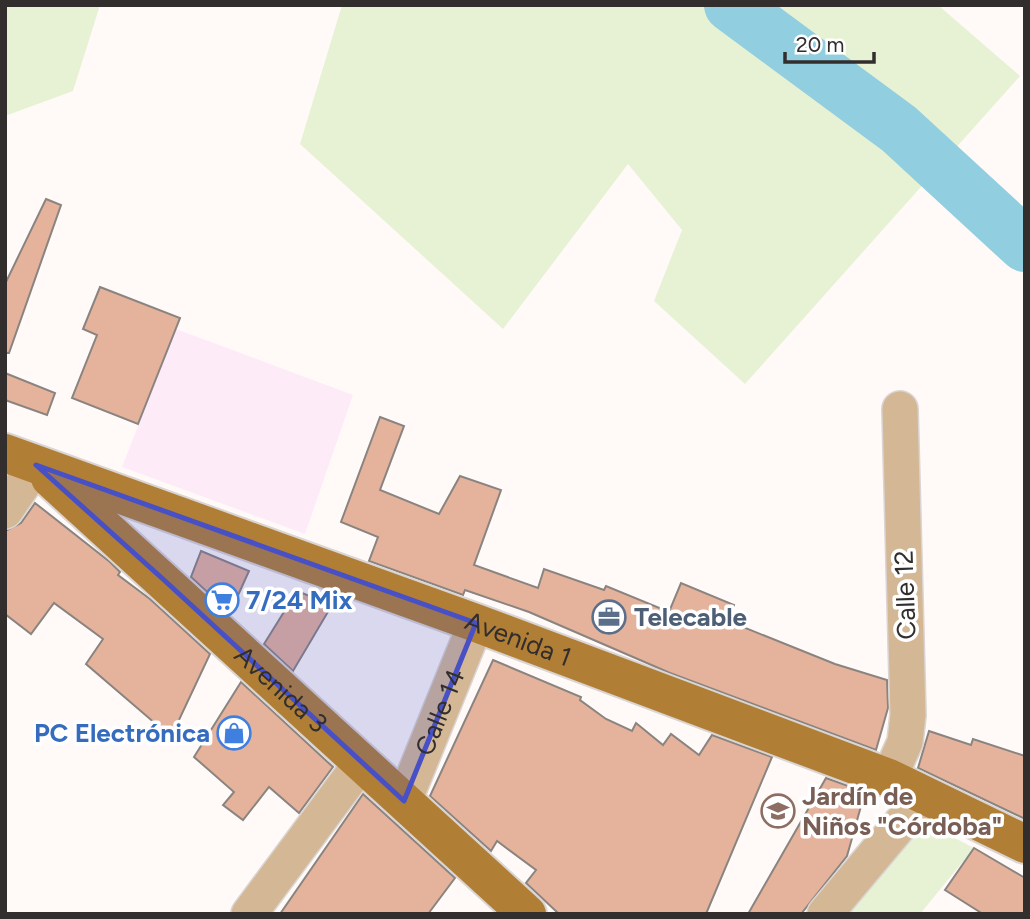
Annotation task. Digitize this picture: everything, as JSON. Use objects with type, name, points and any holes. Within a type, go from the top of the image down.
[{"type":"main road","name":"Avenida 1","points":[[21,459],[476,623],[889,778],[1025,844]]},
{"type":"main road","name":"Avenida 3","points":[[21,459],[164,580],[527,914]]},
{"type":"main road","points":[[164,580],[169,546],[186,534],[210,526]]},
{"type":"street","name":"Calle 12","points":[[889,778],[905,742],[908,715],[900,409]]},
{"type":"street","points":[[5,511],[21,459]]},
{"type":"street","name":"Calle 14","points":[[404,801],[476,623]]},
{"type":"street","points":[[249,914],[362,762]]},
{"type":"street","points":[[825,914],[924,796]]},
{"type":"highlighted area","points":[[36,465],[476,623],[404,801],[164,580]]},
{"type":"shaded area","points":[[176,329],[353,395],[305,534],[122,467]]},
{"type":"green space","points":[[5,5],[100,5],[73,91],[5,116]]},
{"type":"green space","points":[[342,5],[938,5],[1020,76],[745,384],[654,301],[682,230],[628,164],[503,329],[300,144]]},
{"type":"green space","points":[[924,822],[974,848],[920,914],[846,914]]},
{"type":"building","points":[[46,199],[61,205],[9,353],[5,353],[5,284]]},
{"type":"building","points":[[100,287],[180,318],[138,424],[72,398],[97,335],[83,329]]},
{"type":"building","points":[[5,373],[55,393],[47,415],[5,400]]},
{"type":"building","points":[[380,417],[404,426],[380,490],[439,514],[460,476],[501,490],[474,565],[538,588],[544,569],[604,590],[606,586],[669,612],[681,583],[734,605],[728,621],[835,664],[887,680],[888,708],[876,750],[670,673],[529,612],[465,590],[463,595],[369,561],[378,537],[341,522]]},
{"type":"building","points":[[35,503],[110,562],[120,572],[118,575],[150,599],[210,654],[171,737],[86,664],[103,639],[54,603],[31,634],[5,614],[5,531],[21,523]]},
{"type":"building","name":"7/24 Mix","points":[[201,551],[249,571],[230,613],[191,577]]},
{"type":"building","points":[[297,591],[332,605],[293,671],[264,644]]},
{"type":"building","points":[[493,660],[581,697],[580,700],[606,719],[632,731],[636,723],[663,745],[671,734],[699,755],[712,735],[772,757],[706,914],[559,914],[526,883],[536,870],[497,841],[491,851],[430,796]]},
{"type":"building","points":[[241,682],[333,767],[299,813],[269,787],[243,820],[223,805],[234,792],[194,757]]},
{"type":"building","points":[[929,731],[971,745],[973,739],[1025,756],[1025,819],[918,768]]},
{"type":"building","points":[[826,778],[865,792],[847,856],[801,914],[748,914]]},
{"type":"building","points":[[363,794],[455,878],[428,914],[280,914]]},
{"type":"building","points":[[974,848],[1025,878],[1025,914],[983,914],[945,890]]},
{"type":"waterway","points":[[731,5],[899,129],[1025,245]]},
{"type":"place","name":"7/24 Mix","points":[[222,600]]},
{"type":"place","name":"Telecable","points":[[609,617]]},
{"type":"place","name":"PC Electrónica","points":[[234,733]]},
{"type":"place","name":"Jardín de Niños \"Córdoba\"","points":[[778,811]]}]
